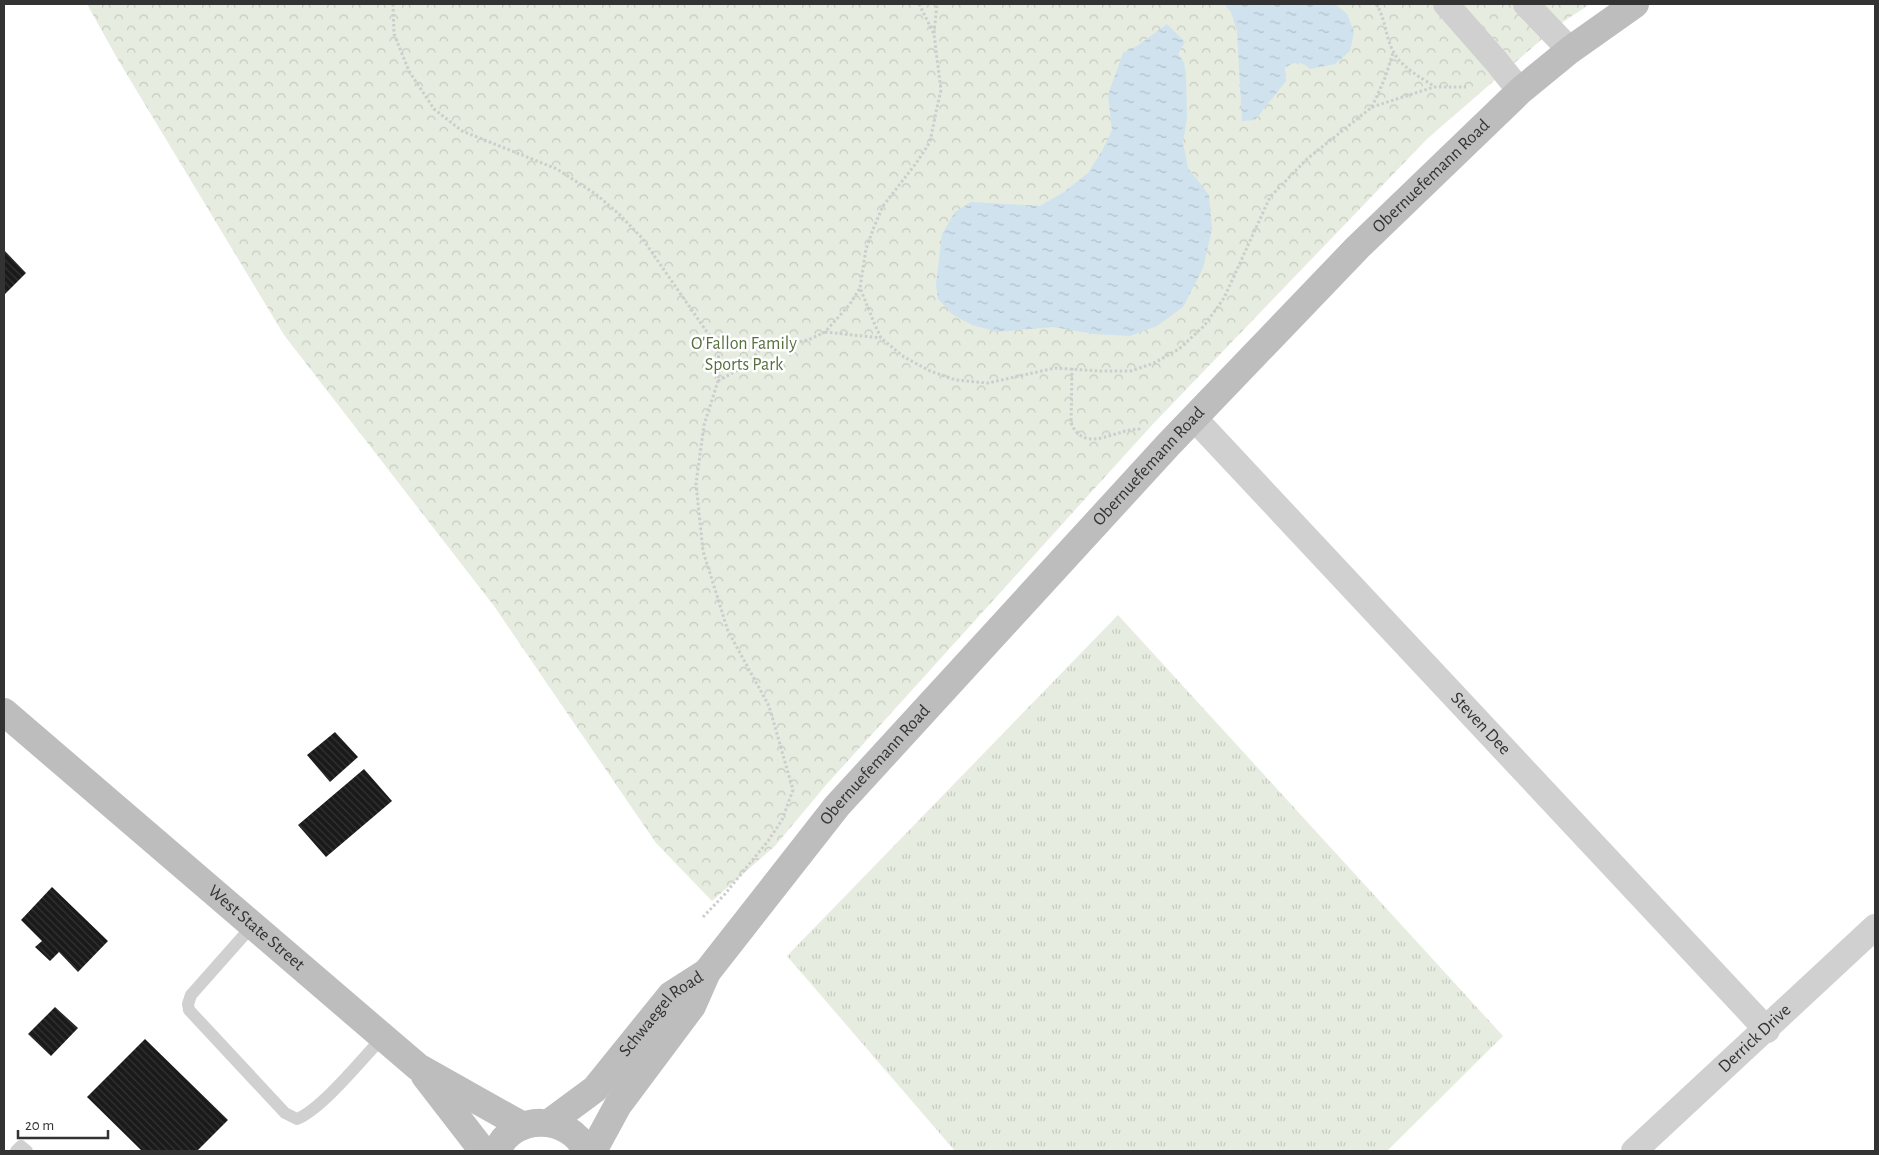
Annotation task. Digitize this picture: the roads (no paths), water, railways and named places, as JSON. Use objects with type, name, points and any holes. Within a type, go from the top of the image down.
[{"type":"street","points":[[1446,4],[1520,91]]},
{"type":"street","points":[[1526,4],[1570,50]]},
{"type":"street","name":"Obernuefemann Road","points":[[707,972],[837,806],[1194,418],[1358,247],[1520,91],[1570,50],[1635,4]]},
{"type":"street","name":"Steven Dee","points":[[1194,418],[1766,1030]]},
{"type":"street","name":"West State Street","points":[[4,712],[418,1067],[523,1126]]},
{"type":"street","name":"Derrick Drive","points":[[1634,1151],[1875,927]]},
{"type":"street","name":"Schwaegel Road","points":[[549,1123],[595,1089],[671,995],[707,972]]},
{"type":"street","name":"Schwaegel Road","points":[[593,1151],[618,1105],[692,1006],[707,972]]},
{"type":"street","points":[[418,1067],[483,1151]]},
{"type":"street","points":[[497,1151],[508,1135],[523,1126],[536,1122],[563,1127],[574,1135],[586,1151]]},
{"type":"lane","points":[[253,925],[191,995],[188,1004],[189,1010],[285,1113],[297,1119],[307,1115],[383,1037]]},
{"type":"lane","points":[[16,1151],[21,1146],[27,1151]]},
{"type":"water","points":[[1224,4],[1335,4],[1347,14],[1354,32],[1350,51],[1335,64],[1310,69],[1304,64],[1298,63],[1285,68],[1286,81],[1255,120],[1242,121],[1237,31],[1231,12]]},
{"type":"water","points":[[1167,24],[1185,42],[1178,54],[1184,62],[1186,75],[1187,118],[1183,142],[1188,168],[1209,195],[1212,229],[1203,268],[1183,307],[1157,326],[1130,336],[1094,334],[1053,327],[998,332],[972,325],[952,314],[938,299],[936,285],[942,234],[955,212],[971,202],[1040,206],[1064,192],[1088,173],[1102,151],[1112,130],[1108,95],[1123,53],[1137,46]]},
{"type":"park label","name":"O'Fallon Family Sports Park","points":[[744,354]]}]
